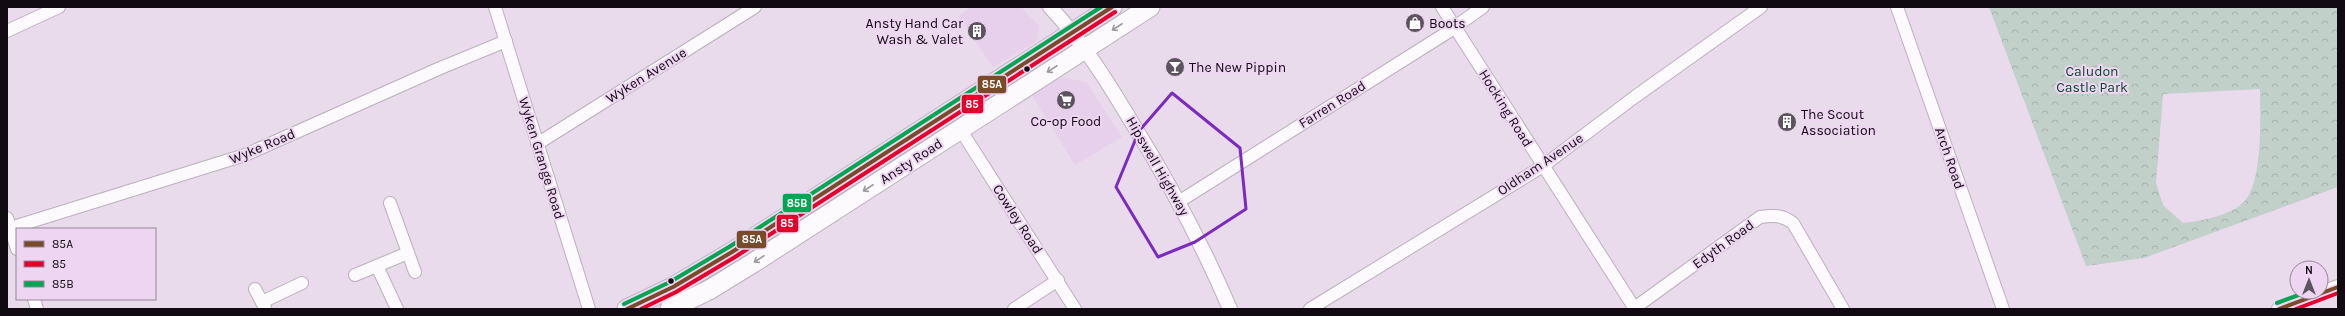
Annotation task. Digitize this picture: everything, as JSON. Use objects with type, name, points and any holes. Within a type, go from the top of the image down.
[{"type":"highway","name":"Ansty Road","points":[[627,309],[673,287],[738,249],[1071,32],[1112,7]]},
{"type":"highway","name":"Ansty Road","points":[[670,309],[709,290],[746,267],[960,130],[1084,48],[1150,7]]},
{"type":"street","points":[[7,31],[59,7]]},
{"type":"street","name":"Wyken Grange Road","points":[[495,7],[589,309]]},
{"type":"street","name":"Wyken Avenue","points":[[537,144],[755,7]]},
{"type":"street","name":"Hipswell Highway","points":[[1050,7],[1100,69],[1180,201],[1230,309]]},
{"type":"street","name":"Hocking Road","points":[[1442,7],[1634,309]]},
{"type":"street","name":"Farren Road","points":[[1180,201],[1456,27],[1483,7]]},
{"type":"street","name":"Oldham Avenue","points":[[1310,309],[1543,166],[1636,96],[1761,7]]},
{"type":"street","name":"Arch Road","points":[[1897,7],[2003,309]]},
{"type":"street","name":"Wyke Road","points":[[8,225],[245,155],[433,70],[506,41]]},
{"type":"street","name":"Cowley Road","points":[[960,130],[1058,280],[1075,309]]},
{"type":"street","points":[[390,203],[415,272]]},
{"type":"street","name":"Edyth Road","points":[[1634,309],[1760,217],[1771,215],[1784,216],[1793,223],[1843,309]]},
{"type":"street","points":[[8,225],[16,246]]},
{"type":"street","points":[[355,275],[408,253]]},
{"type":"street","points":[[377,266],[397,309]]},
{"type":"street","points":[[1014,309],[1058,280]]},
{"type":"street","points":[[255,288],[264,306],[302,283]]},
{"type":"street","points":[[2279,309],[2338,287]]},
{"type":"highlighted area","points":[[1172,93],[1240,148],[1246,209],[1195,242],[1158,257],[1116,187],[1139,131]]},
{"type":"shaded area","points":[[972,7],[1021,7],[1039,26],[1037,41],[993,67],[958,16]]},
{"type":"shaded area","points":[[1062,77],[1086,82],[1122,137],[1075,165],[1032,95]]},
{"type":"green space","name":"Caludon Castle Park","points":[[1989,7],[2338,7],[2338,187],[2144,258],[2086,266]],"holes":[[[2260,89],[2260,145],[2256,175],[2247,198],[2242,204],[2227,213],[2208,219],[2183,223],[2163,205],[2156,183],[2163,94]]]},
{"type":"transit line","name":"85B","points":[[624,304],[670,282],[729,247],[1101,7]]},
{"type":"transit line","name":"85A","points":[[627,309],[673,287],[732,252],[1112,7]]},
{"type":"transit line","name":"85","points":[[641,309],[676,292],[735,257],[1115,12]]},
{"type":"transit line","name":"85A","points":[[2279,309],[2338,287]]},
{"type":"transit line","name":"85","points":[[2296,309],[2338,293]]},
{"type":"transit line","name":"85B","points":[[2277,303],[2289,299]]},
{"type":"place","name":"Boots","points":[[1415,23]]},
{"type":"place","name":"Ansty Hand Car Wash & Valet","points":[[977,31]]},
{"type":"place","name":"The New Pippin","points":[[1175,67]]},
{"type":"place","name":"Co-op Food","points":[[1066,100]]},
{"type":"place","name":"The Scout Association","points":[[1787,122]]}]
